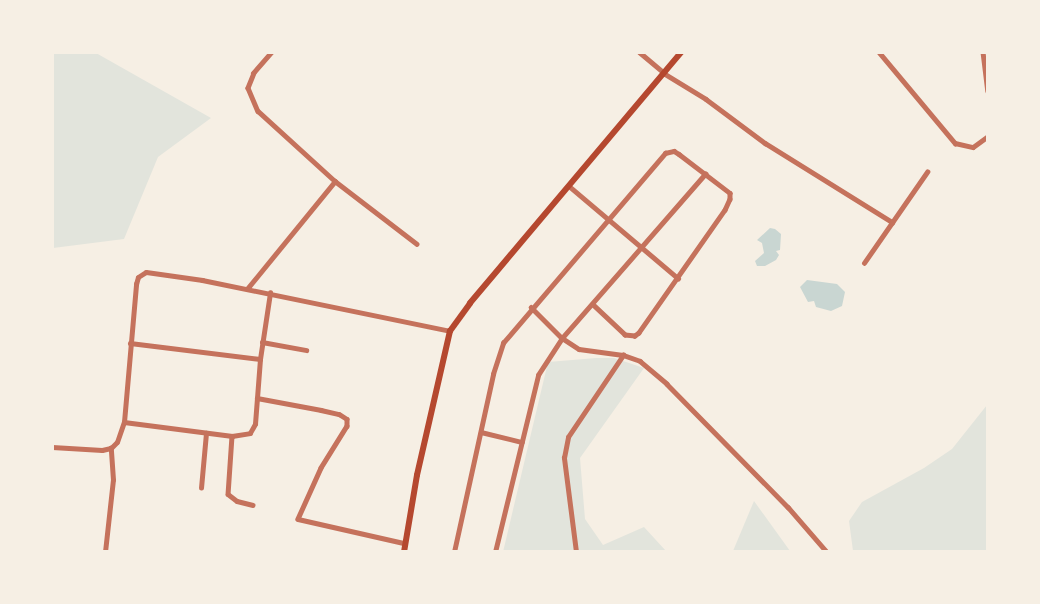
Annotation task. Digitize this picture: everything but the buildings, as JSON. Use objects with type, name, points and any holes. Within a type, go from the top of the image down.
[{"type":"main road","points":[[404,552],[450,331],[470,303],[665,74],[681,52]]},
{"type":"street","points":[[272,52],[250,80],[248,88],[251,100],[269,123],[335,181],[417,243]]},
{"type":"street","points":[[639,52],[665,74],[706,99],[765,143],[892,222]]},
{"type":"street","points":[[879,52],[955,143],[973,147],[987,136]]},
{"type":"street","points":[[983,52],[987,91]]},
{"type":"street","points":[[453,552],[498,353],[503,343],[531,307],[668,151],[679,154],[726,190],[730,199],[678,278],[635,336],[625,335],[593,305]]},
{"type":"street","points":[[864,263],[927,172]]},
{"type":"street","points":[[495,552],[538,375],[562,338],[705,174]]},
{"type":"street","points":[[247,289],[335,181]]},
{"type":"street","points":[[569,186],[678,278]]},
{"type":"street","points":[[105,552],[113,480],[111,448],[122,434],[136,284],[141,274],[156,272],[270,293],[450,331]]},
{"type":"street","points":[[124,422],[232,436],[244,436],[253,430],[260,358],[270,293]]},
{"type":"street","points":[[531,307],[562,338],[579,349],[623,355],[640,361],[667,384],[788,507],[827,552]]},
{"type":"street","points":[[262,342],[306,350]]},
{"type":"street","points":[[130,343],[260,358]]},
{"type":"street","points":[[576,552],[564,458],[568,437],[623,355]]},
{"type":"street","points":[[257,398],[339,414],[347,419],[347,426],[321,468],[298,519],[405,543]]},
{"type":"street","points":[[481,432],[522,442]]},
{"type":"street","points":[[201,488],[206,433]]},
{"type":"street","points":[[232,436],[228,494],[237,501],[253,505]]},
{"type":"street","points":[[52,447],[90,450],[111,448]]},
{"type":"shaded area","points":[[53,52],[96,53],[211,118],[158,157],[124,239],[53,248]]},
{"type":"shaded area","points":[[770,228],[781,234],[780,250],[776,251],[779,255],[776,260],[765,266],[757,266],[755,261],[764,253],[762,243],[757,240]]},
{"type":"shaded area","points":[[807,280],[837,284],[845,292],[842,306],[831,311],[816,307],[814,301],[808,302],[800,287]]},
{"type":"shaded area","points":[[614,358],[644,368],[580,458],[585,519],[603,545],[644,527],[666,551],[503,552],[548,362]]},
{"type":"shaded area","points":[[987,405],[987,551],[853,551],[849,521],[862,502],[924,468],[952,449]]},
{"type":"shaded area","points":[[754,501],[790,551],[733,551]]}]
